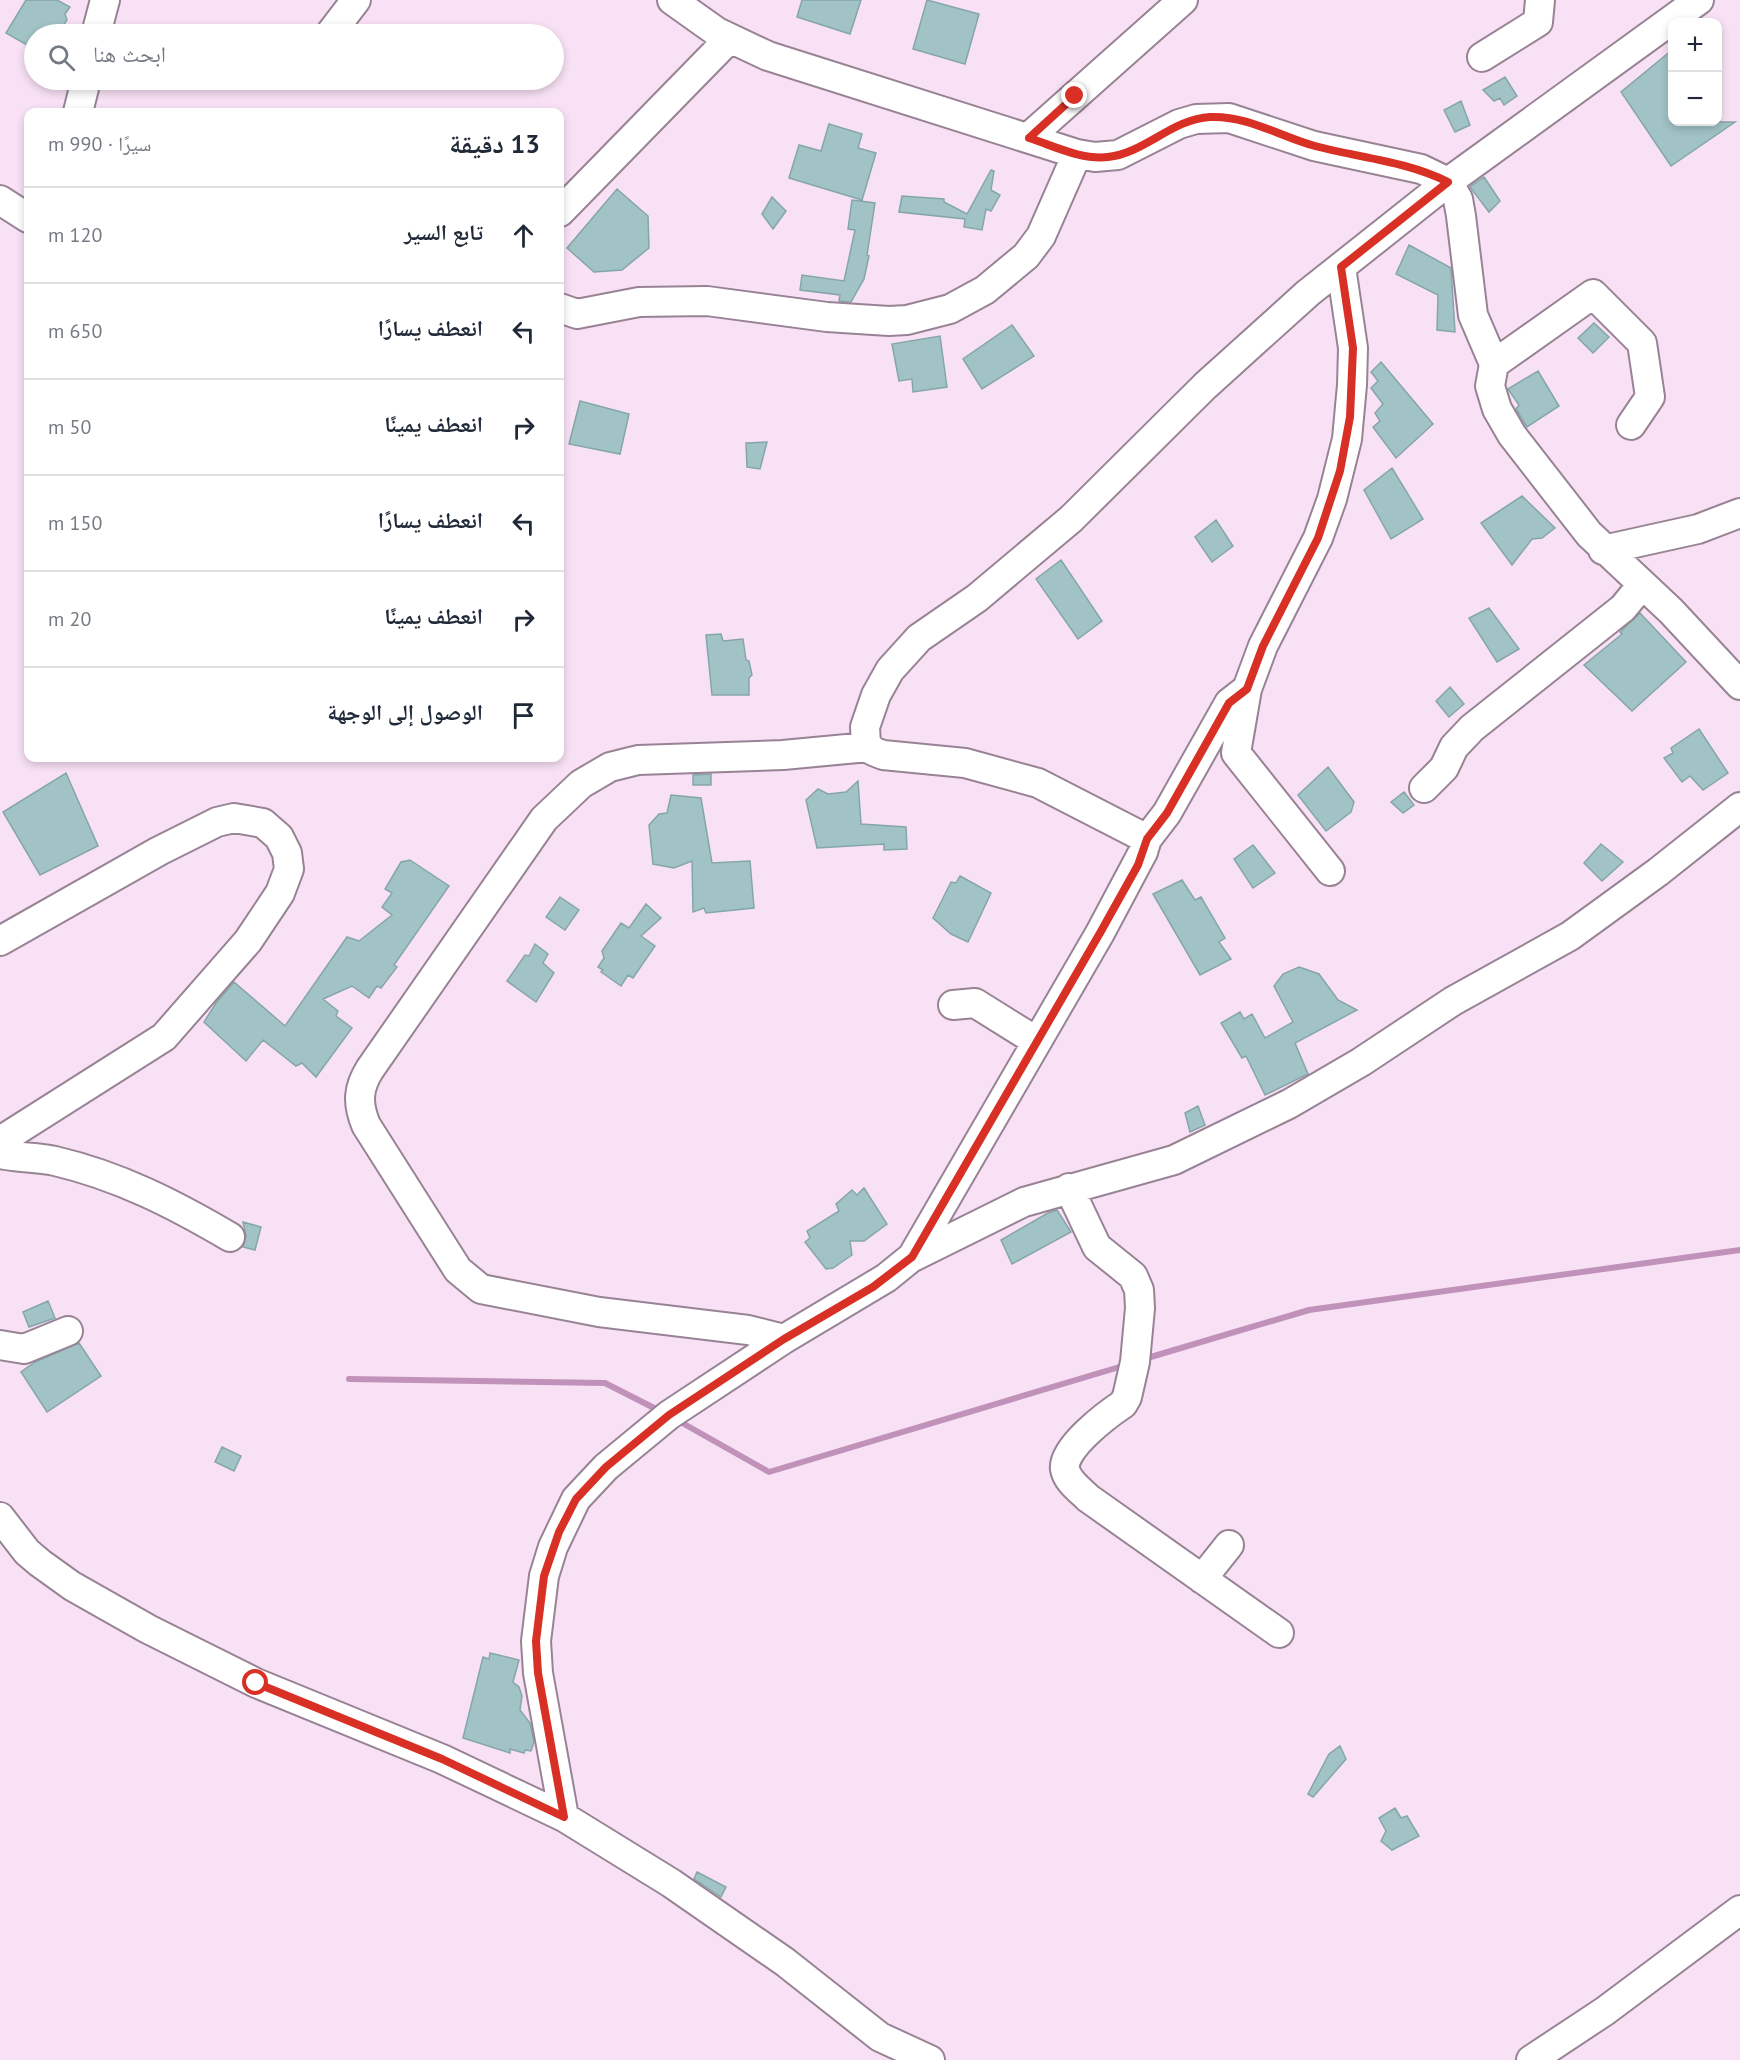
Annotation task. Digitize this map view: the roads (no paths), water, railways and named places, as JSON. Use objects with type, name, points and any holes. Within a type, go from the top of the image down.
[{"type":"street","points":[[99,24],[105,0]]},
{"type":"street","points":[[338,24],[356,0]]},
{"type":"street","points":[[672,0],[729,39],[768,56],[1077,154],[1095,157],[1118,155],[1179,124],[1196,119],[1229,118],[1314,146],[1421,169],[1448,182],[1460,207],[1473,315],[1494,364],[1490,386],[1497,409],[1512,435],[1574,518],[1603,550],[1735,670]]},
{"type":"street","points":[[1029,138],[1183,0]]},
{"type":"street","points":[[1482,57],[1538,22],[1540,0]]},
{"type":"street","points":[[867,747],[865,727],[876,695],[890,670],[907,649],[1036,550],[1071,519],[1205,386],[1341,267],[1671,8],[1699,0]]},
{"type":"street","points":[[564,208],[729,39]]},
{"type":"street","points":[[79,108],[84,90]]},
{"type":"street","points":[[564,309],[577,314],[639,302],[707,301],[827,317],[890,321],[907,320],[950,309],[985,290],[1026,256],[1041,236],[1077,154]]},
{"type":"street","points":[[0,200],[24,215]]},
{"type":"street","points":[[1330,871],[1236,753],[1247,689],[1263,646],[1318,538],[1340,471],[1350,417],[1353,348],[1341,267]]},
{"type":"street","points":[[1494,364],[1593,294],[1642,343],[1650,397],[1631,425]]},
{"type":"street","points":[[1603,550],[1698,529],[1740,513]]},
{"type":"street","points":[[1424,788],[1444,768],[1454,747],[1472,728],[1623,608],[1641,586]]},
{"type":"street","points":[[912,1257],[1128,882],[1147,839],[1167,813],[1229,703],[1247,689]]},
{"type":"street","points":[[784,1339],[748,1330],[590,1310],[509,1296],[474,1284],[458,1270],[442,1247],[366,1125],[360,1108],[359,1091],[370,1069],[544,819],[580,784],[610,767],[638,760],[783,755],[867,747],[883,755],[932,758],[987,767],[1038,783],[1147,839]]},
{"type":"street","points":[[564,1817],[540,1684],[536,1641],[544,1576],[566,1516],[589,1483],[624,1451],[669,1415],[784,1339],[854,1299],[912,1257],[1024,1202],[1174,1160],[1289,1104],[1361,1062],[1453,1001],[1569,936],[1658,872],[1740,807]]},
{"type":"street","points":[[0,941],[159,851],[217,822],[234,818],[263,823],[279,837],[287,853],[289,869],[286,879],[248,941],[164,1038],[0,1141]]},
{"type":"street","points":[[953,1005],[975,1003],[1036,1041]]},
{"type":"street","points":[[0,1154],[53,1161],[98,1172],[178,1206],[230,1237]]},
{"type":"street","points":[[1069,1188],[1097,1247],[1133,1276],[1139,1290],[1140,1308],[1127,1397],[1123,1404],[1082,1436],[1066,1462],[1065,1471],[1076,1487],[1088,1498],[1279,1633]]},
{"type":"street","points":[[0,1345],[24,1349],[68,1331]]},
{"type":"street","points":[[0,1517],[20,1543],[40,1563],[81,1591],[148,1629],[256,1683],[442,1759],[564,1817],[671,1883],[785,1962],[880,2037],[930,2060]]},
{"type":"street","points":[[1202,1579],[1229,1545]]},
{"type":"street","points":[[1531,2060],[1605,2011],[1740,1910]]},
{"type":"waterway","points":[[1144,1359],[1309,1310],[1740,1250]]},
{"type":"waterway","points":[[677,1420],[769,1472],[1126,1365]]},
{"type":"waterway","points":[[349,1379],[605,1383],[660,1411]]}]
